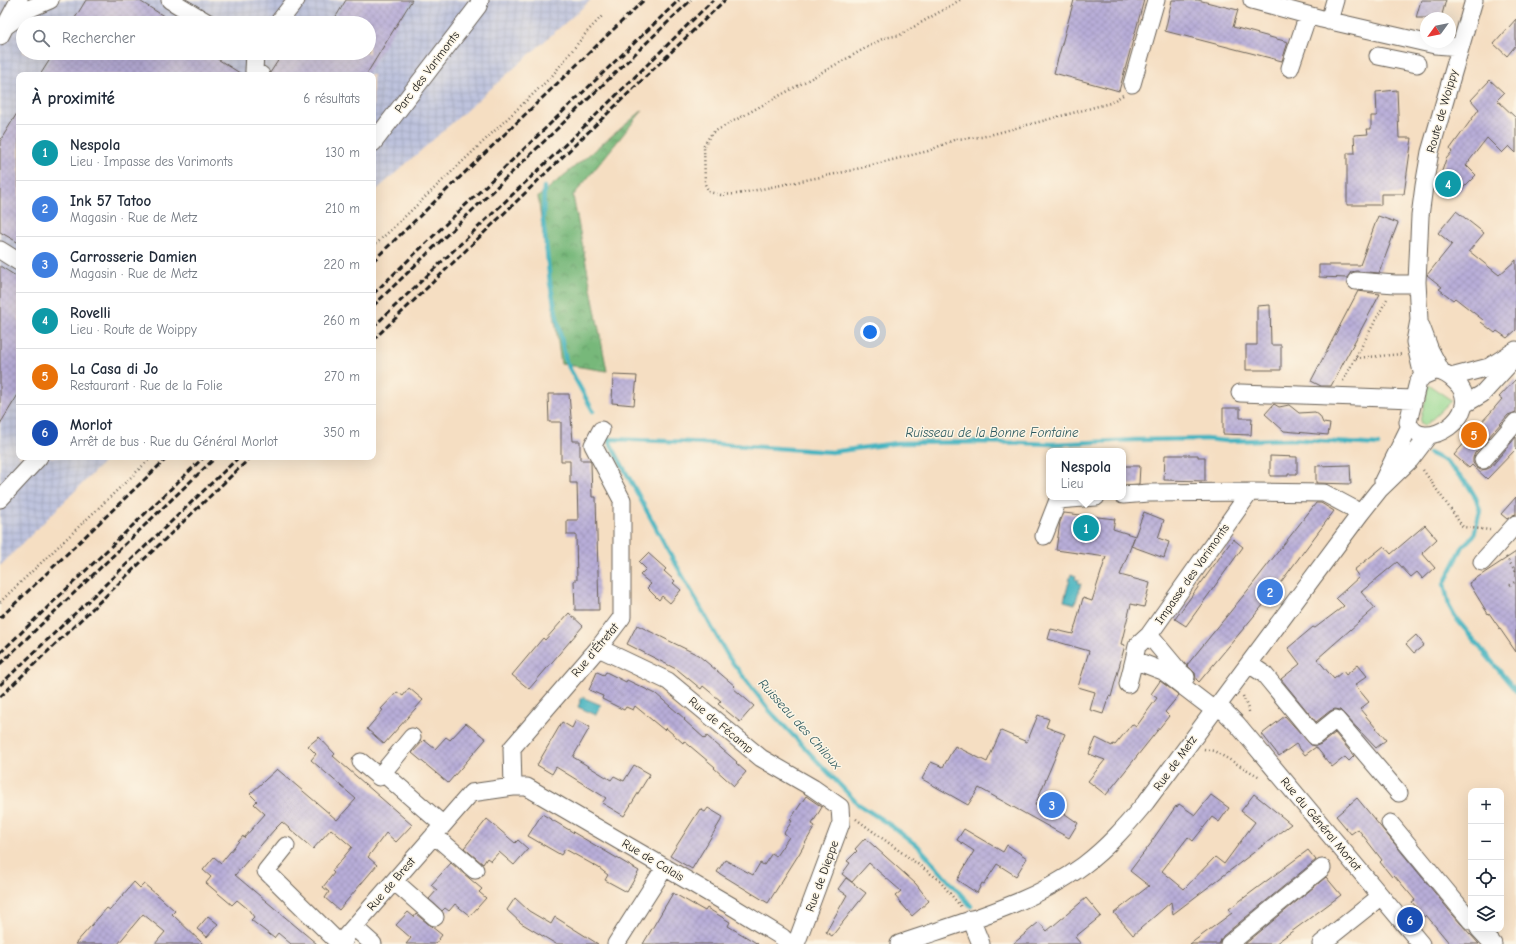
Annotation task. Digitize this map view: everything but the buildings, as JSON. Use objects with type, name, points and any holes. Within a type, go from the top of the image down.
[{"type":"street","points":[[4,30],[20,0]]},
{"type":"street","points":[[21,16],[31,8],[50,0]]},
{"type":"street","points":[[170,0],[196,16]]},
{"type":"street","points":[[283,16],[296,0]]},
{"type":"street","name":"Parc des Varimonts","points":[[376,139],[478,6],[480,0]]},
{"type":"street","points":[[1132,84],[1156,0]]},
{"type":"street","points":[[1252,0],[1329,21],[1435,45],[1460,48]]},
{"type":"street","points":[[1329,21],[1335,0]]},
{"type":"street","name":"Route de Woippy","points":[[1423,376],[1415,342],[1419,320],[1417,284],[1420,216],[1425,179],[1430,152],[1474,0]]},
{"type":"street","points":[[1290,68],[1308,15]]},
{"type":"street","points":[[4,30],[16,20]]},
{"type":"street","points":[[1378,56],[1411,63],[1412,39]]},
{"type":"street","points":[[255,60],[254,71],[256,72]]},
{"type":"street","points":[[0,250],[16,260]]},
{"type":"street","points":[[1356,281],[1417,284]]},
{"type":"street","name":"Route de Woippy","points":[[1419,320],[1430,350],[1446,374]]},
{"type":"street","points":[[1446,374],[1459,385],[1464,395],[1465,404],[1463,412],[1452,424],[1438,433],[1424,436],[1413,431],[1408,422],[1418,382],[1423,376],[1435,371],[1446,374],[1489,367],[1516,350]]},
{"type":"street","points":[[1465,404],[1482,394],[1516,357]]},
{"type":"street","points":[[1240,393],[1414,399]]},
{"type":"street","points":[[1483,460],[1516,422]]},
{"type":"street","name":"Rue de Metz","points":[[1379,490],[1410,426]]},
{"type":"street","name":"Rue d'Étretat","points":[[513,787],[512,748],[600,646],[622,617],[622,500],[593,444],[601,430]]},
{"type":"street","name":"Rue de Metz","points":[[899,944],[971,919],[1033,895],[1060,881],[1084,865],[1106,846],[1129,823],[1360,514],[1379,490],[1410,460],[1429,435]]},
{"type":"street","points":[[0,499],[36,460]]},
{"type":"street","points":[[1126,495],[1148,493],[1250,492],[1324,493],[1360,514]]},
{"type":"street","name":"Impasse des Varimonts","points":[[1217,707],[1179,671],[1149,635],[1250,492]]},
{"type":"street","points":[[1044,536],[1058,500]]},
{"type":"street","points":[[1482,562],[1516,524]]},
{"type":"street","points":[[1128,684],[1138,646],[1149,635]]},
{"type":"street","name":"Rue de Fécamp","points":[[600,646],[604,651],[668,681],[761,758],[813,788],[840,807]]},
{"type":"street","points":[[1134,660],[1163,670],[1217,707]]},
{"type":"street","points":[[1249,664],[1264,674],[1315,736],[1336,719],[1399,794]]},
{"type":"street","name":"Rue du Général Morlot","points":[[1217,707],[1237,724],[1421,944]]},
{"type":"street","points":[[361,762],[379,777],[412,737]]},
{"type":"street","points":[[382,772],[475,870]]},
{"type":"street","name":"Rue de Brest","points":[[343,944],[346,936],[471,792],[513,787]]},
{"type":"street","name":"Rue de Calais","points":[[513,787],[528,787],[782,937],[789,944]]},
{"type":"street","name":"Rue de Dieppe","points":[[796,944],[841,823],[840,807]]},
{"type":"street","points":[[1390,823],[1468,916]]},
{"type":"street","points":[[286,846],[266,871],[340,944]]},
{"type":"street","points":[[616,944],[665,867]]},
{"type":"street","points":[[1229,944],[1322,868]]},
{"type":"street","points":[[394,881],[435,917]]},
{"type":"street","points":[[1321,944],[1381,896]]},
{"type":"street","points":[[971,919],[981,944]]},
{"type":"street","points":[[354,927],[373,944]]},
{"type":"street","points":[[1482,932],[1493,944]]},
{"type":"path","points":[[960,0],[900,36],[884,38],[712,133],[704,145],[705,184],[709,192],[721,195],[737,194],[840,173],[928,151],[956,139],[982,138],[1110,103],[1123,95],[1132,84]]},
{"type":"path","points":[[376,244],[552,76],[586,33],[603,15]]},
{"type":"path","points":[[1339,396],[1340,387],[1394,284]]},
{"type":"path","points":[[1355,358],[1418,353]]},
{"type":"path","points":[[0,602],[149,460]]},
{"type":"path","points":[[1410,460],[1419,465],[1463,527],[1483,530]]},
{"type":"path","points":[[1510,585],[1516,581]]},
{"type":"path","points":[[1188,745],[1214,752],[1265,780],[1286,781]]},
{"type":"path","points":[[840,807],[938,879],[971,919]]},
{"type":"shaded area","points":[[0,0],[591,0],[376,190],[376,72],[16,72],[16,460],[106,460],[0,566]]},
{"type":"green space","points":[[643,110],[573,196],[607,371],[561,364],[538,197]]},
{"type":"green space","points":[[1429,385],[1451,401],[1425,426],[1422,425],[1420,421],[1426,398],[1427,386]]},
{"type":"water","points":[[1071,574],[1076,576],[1075,579],[1079,580],[1078,583],[1081,584],[1075,604],[1064,601]]},
{"type":"water","points":[[582,697],[601,705],[596,715],[578,707]]},
{"type":"waterway","name":"Ruisseau de la Bonne Fontaine","points":[[544,187],[543,220],[550,283],[566,362],[593,411]]},
{"type":"waterway","name":"Ruisseau de la Bonne Fontaine","points":[[608,439],[689,442],[832,452],[897,443],[985,442],[1053,444],[1134,440],[1206,439],[1226,441],[1290,439],[1378,445]]},
{"type":"waterway","name":"Ruisseau des Chiloux","points":[[608,439],[729,658],[769,710],[858,804],[893,827],[920,848],[971,906]]},
{"type":"waterway","name":"Ruisseau de la Bonne Fontaine","points":[[1429,453],[1445,461],[1468,485],[1476,498],[1480,511],[1474,535],[1463,546],[1444,584],[1449,606],[1455,617],[1516,691]]},
{"type":"railway","points":[[376,258],[644,0]]},
{"type":"railway","points":[[376,291],[679,0]]},
{"type":"railway","points":[[376,303],[691,0]]},
{"type":"railway","points":[[376,324],[589,122],[713,0]]},
{"type":"railway","points":[[376,337],[725,0]]},
{"type":"railway","points":[[0,618],[165,460]]},
{"type":"railway","points":[[0,653],[201,460]]},
{"type":"railway","points":[[0,664],[213,460]]},
{"type":"railway","points":[[0,685],[236,460]]},
{"type":"railway","points":[[0,697],[248,460]]},
{"type":"place","name":"Rovelli","points":[[1448,184]]},
{"type":"place","name":"La Casa di Jo","points":[[1474,435]]},
{"type":"place","name":"Nespola","points":[[1086,528]]},
{"type":"place","name":"Ink 57 Tatoo","points":[[1270,592]]},
{"type":"place","name":"Carrosserie Damien","points":[[1052,805]]},
{"type":"place","name":"Morlot","points":[[1410,920]]}]
